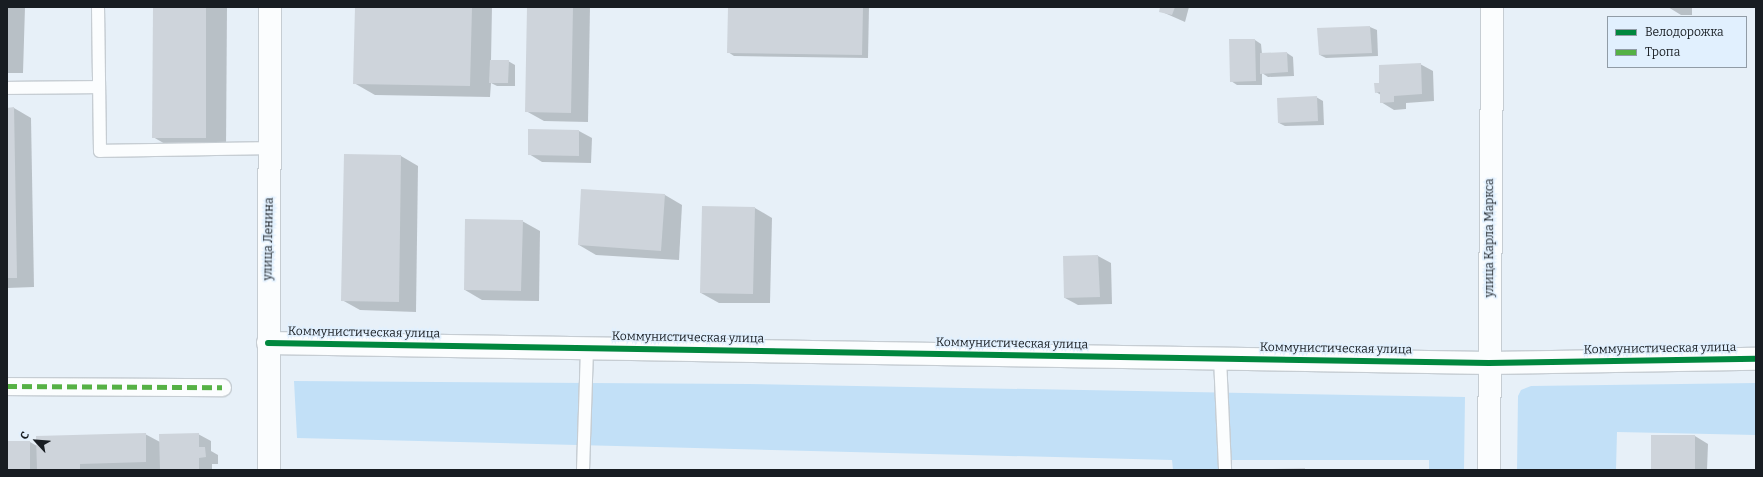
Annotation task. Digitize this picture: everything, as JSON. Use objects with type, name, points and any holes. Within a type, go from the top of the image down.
[{"type":"street","name":"улица Ленина","points":[[269,470],[268,343],[270,7]]},
{"type":"street","name":"улица Карла Маркса","points":[[1489,470],[1492,7]]},
{"type":"street","name":"Коммунистическая улица","points":[[268,343],[1489,363],[1756,359]]},
{"type":"street","points":[[7,386],[222,387]]},
{"type":"lane","points":[[98,7],[100,151],[270,148]]},
{"type":"lane","points":[[7,88],[99,87]]},
{"type":"lane","points":[[583,470],[587,348]]},
{"type":"lane","points":[[1220,358],[1225,470]]},
{"type":"shaded area","points":[[294,381],[749,384],[1465,397],[1464,470],[1429,470],[1429,460],[1218,460],[1218,470],[1173,470],[1172,460],[297,438]]},
{"type":"shaded area","points":[[1756,383],[1756,435],[1617,432],[1616,470],[1517,470],[1518,396],[1521,390],[1531,386]]},
{"type":"building","points":[[153,7],[206,7],[206,138],[152,138]]},
{"type":"building","points":[[355,7],[472,7],[470,86],[353,84]]},
{"type":"building","points":[[527,7],[573,7],[571,113],[525,112]]},
{"type":"building","points":[[728,7],[863,7],[862,55],[727,53]]},
{"type":"building","points":[[1160,7],[1175,7],[1172,15],[1159,12]]},
{"type":"building","points":[[1370,26],[1372,53],[1319,55],[1317,28]]},
{"type":"building","points":[[1229,39],[1255,39],[1256,81],[1230,82]]},
{"type":"building","points":[[1287,52],[1288,72],[1260,74],[1260,53]]},
{"type":"building","points":[[490,60],[509,60],[508,83],[489,83]]},
{"type":"building","points":[[1421,63],[1422,94],[1394,96],[1394,102],[1380,103],[1380,92],[1375,93],[1374,83],[1379,83],[1379,65]]},
{"type":"building","points":[[1317,96],[1318,121],[1278,123],[1277,98]]},
{"type":"building","points":[[14,107],[17,278],[7,278],[7,108]]},
{"type":"building","points":[[528,129],[579,130],[579,156],[528,155]]},
{"type":"building","points":[[344,154],[401,155],[399,302],[341,301]]},
{"type":"building","points":[[581,189],[665,194],[661,251],[578,245]]},
{"type":"building","points":[[702,206],[755,207],[753,294],[700,293]]},
{"type":"building","points":[[465,219],[523,220],[521,291],[464,290]]},
{"type":"building","points":[[1098,255],[1100,297],[1064,298],[1063,256]]},
{"type":"building","points":[[146,433],[146,462],[80,464],[80,470],[37,470],[36,436]]},
{"type":"building","points":[[199,433],[199,447],[205,447],[206,457],[199,458],[199,470],[160,470],[159,434]]},
{"type":"building","points":[[1651,435],[1695,435],[1695,470],[1651,470]]},
{"type":"building","points":[[7,441],[30,441],[30,470],[7,470]]},
{"type":"building","points":[[1305,468],[1305,470],[1272,470],[1272,469]]},
{"type":"marked path","points":[[7,386],[222,387]]},
{"type":"cycle path","points":[[268,343],[1489,363],[1756,359]]}]
